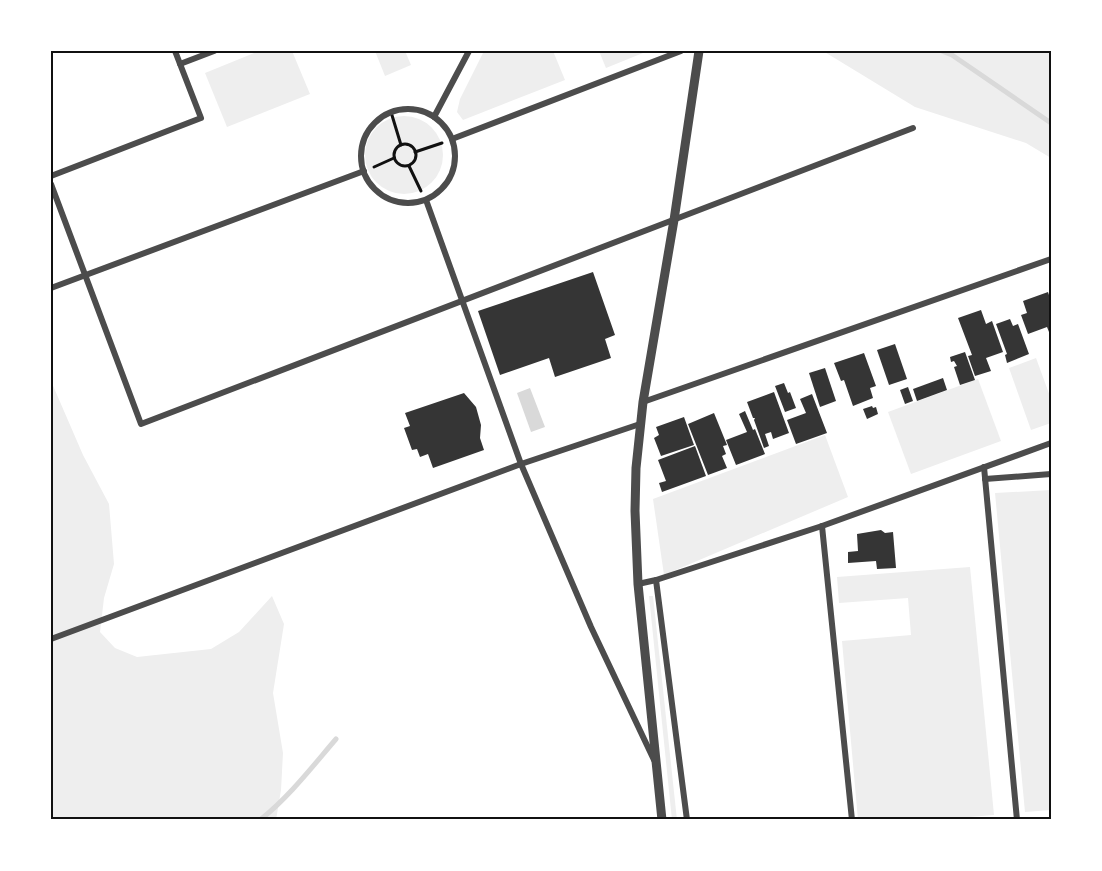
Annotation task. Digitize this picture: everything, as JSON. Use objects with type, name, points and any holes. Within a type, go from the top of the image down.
[{"type":"street","points":[[51,176],[201,118],[175,51]]},
{"type":"street","points":[[180,64],[214,51]]},
{"type":"street","points":[[434,117],[469,51]]},
{"type":"street","points":[[452,139],[681,51]]},
{"type":"street","points":[[662,820],[638,584],[636,468],[643,402],[674,220],[699,51]]},
{"type":"street","points":[[413,109],[434,117],[448,130],[455,151],[452,175],[441,190],[426,200],[404,203],[394,201],[375,190],[361,161],[363,141],[374,123],[391,112],[413,109]]},
{"type":"street","points":[[51,184],[141,424],[913,128]]},
{"type":"street","points":[[51,288],[364,171]]},
{"type":"street","points":[[426,200],[521,464],[591,627],[656,763]]},
{"type":"street","points":[[643,402],[1051,259]]},
{"type":"street","points":[[54,638],[521,464],[640,424]]},
{"type":"street","points":[[638,584],[822,526],[1051,444]]},
{"type":"street","points":[[984,467],[1017,820]]},
{"type":"street","points":[[985,479],[1051,474]]},
{"type":"street","points":[[822,526],[852,820]]},
{"type":"street","points":[[656,580],[687,820]]},
{"type":"path","points":[[391,112],[401,145]]},
{"type":"path","points":[[415,152],[452,139]]},
{"type":"path","points":[[401,145],[412,146],[415,152],[415,160],[409,166],[399,165],[394,158],[396,149],[401,145]]},
{"type":"path","points":[[364,171],[394,158]]},
{"type":"path","points":[[409,166],[426,200]]},
{"type":"shaded area","points":[[259,51],[292,51],[310,94],[227,127],[205,73]]},
{"type":"shaded area","points":[[375,51],[405,51],[411,65],[385,76]]},
{"type":"shaded area","points":[[484,51],[553,51],[565,80],[463,120],[457,112],[460,99]]},
{"type":"shaded area","points":[[599,51],[648,51],[606,68]]},
{"type":"shaded area","points":[[823,51],[1051,51],[1051,158],[1026,143],[915,107]]},
{"type":"shaded area","points":[[396,116],[412,116],[426,122],[437,133],[443,147],[443,163],[437,177],[426,188],[412,194],[396,194],[382,188],[371,177],[365,163],[365,147],[371,133],[382,122]]},
{"type":"shaded area","points":[[1036,358],[1051,399],[1051,423],[1031,430],[1009,368]]},
{"type":"shaded area","points":[[978,379],[1001,441],[911,474],[888,412]]},
{"type":"shaded area","points":[[51,381],[83,455],[109,504],[114,564],[104,598],[100,632],[115,648],[137,657],[211,649],[239,632],[272,596],[284,624],[273,693],[283,753],[281,790],[276,820],[51,820]]},
{"type":"shaded area","points":[[530,388],[545,427],[531,432],[517,393]]},
{"type":"shaded area","points":[[825,435],[848,497],[664,575],[653,499]]},
{"type":"shaded area","points":[[1051,490],[1051,810],[1025,812],[995,493]]},
{"type":"shaded area","points":[[970,567],[994,815],[931,820],[858,820],[842,641],[911,635],[908,598],[839,603],[837,577]]},
{"type":"shaded area","points":[[649,596],[653,596],[677,820],[672,820]]},
{"type":"building","points":[[593,272],[615,335],[605,339],[611,358],[555,377],[549,358],[500,375],[478,311]]},
{"type":"building","points":[[1048,292],[1051,301],[1051,337],[1047,327],[1028,334],[1021,315],[1027,313],[1023,301]]},
{"type":"building","points":[[981,310],[986,324],[992,321],[1003,352],[986,358],[991,371],[975,376],[968,356],[972,355],[958,318]]},
{"type":"building","points":[[1010,319],[1013,326],[1018,324],[1029,354],[1007,363],[1005,355],[1007,354],[996,324]]},
{"type":"building","points":[[895,344],[907,379],[889,385],[877,350]]},
{"type":"building","points":[[965,352],[975,380],[960,385],[954,367],[957,366],[954,361],[951,362],[950,357]]},
{"type":"building","points":[[864,353],[876,386],[870,388],[873,398],[853,406],[844,380],[841,381],[834,363]]},
{"type":"building","points":[[825,368],[836,401],[820,407],[809,373]]},
{"type":"building","points":[[943,378],[947,390],[917,401],[913,389]]},
{"type":"building","points":[[784,383],[796,408],[785,412],[775,386]]},
{"type":"building","points":[[908,387],[913,401],[905,404],[900,390]]},
{"type":"building","points":[[774,392],[789,433],[773,439],[771,432],[765,434],[769,446],[764,448],[755,418],[747,402]]},
{"type":"building","points":[[464,393],[476,407],[484,450],[433,468],[428,454],[420,457],[417,449],[412,450],[404,428],[410,426],[405,413]]},
{"type":"building","points":[[812,394],[827,433],[796,444],[787,420],[806,413],[800,399]]},
{"type":"building","points":[[876,407],[878,414],[867,419],[863,409]]},
{"type":"building","points":[[745,411],[765,454],[736,465],[726,440],[747,432],[739,414]]},
{"type":"building","points":[[714,413],[727,445],[723,446],[726,454],[722,456],[727,468],[708,475],[688,424]]},
{"type":"building","points":[[684,417],[694,445],[661,456],[654,438],[659,435],[656,427]]},
{"type":"building","points":[[695,446],[706,476],[662,492],[659,483],[666,481],[658,460]]},
{"type":"building","points":[[881,530],[885,533],[893,532],[896,568],[877,569],[876,561],[848,563],[848,552],[858,551],[857,534]]},
{"type":"waterway","points":[[942,51],[952,55],[1051,123]]},
{"type":"waterway","points":[[260,820],[290,792],[336,739]]}]
